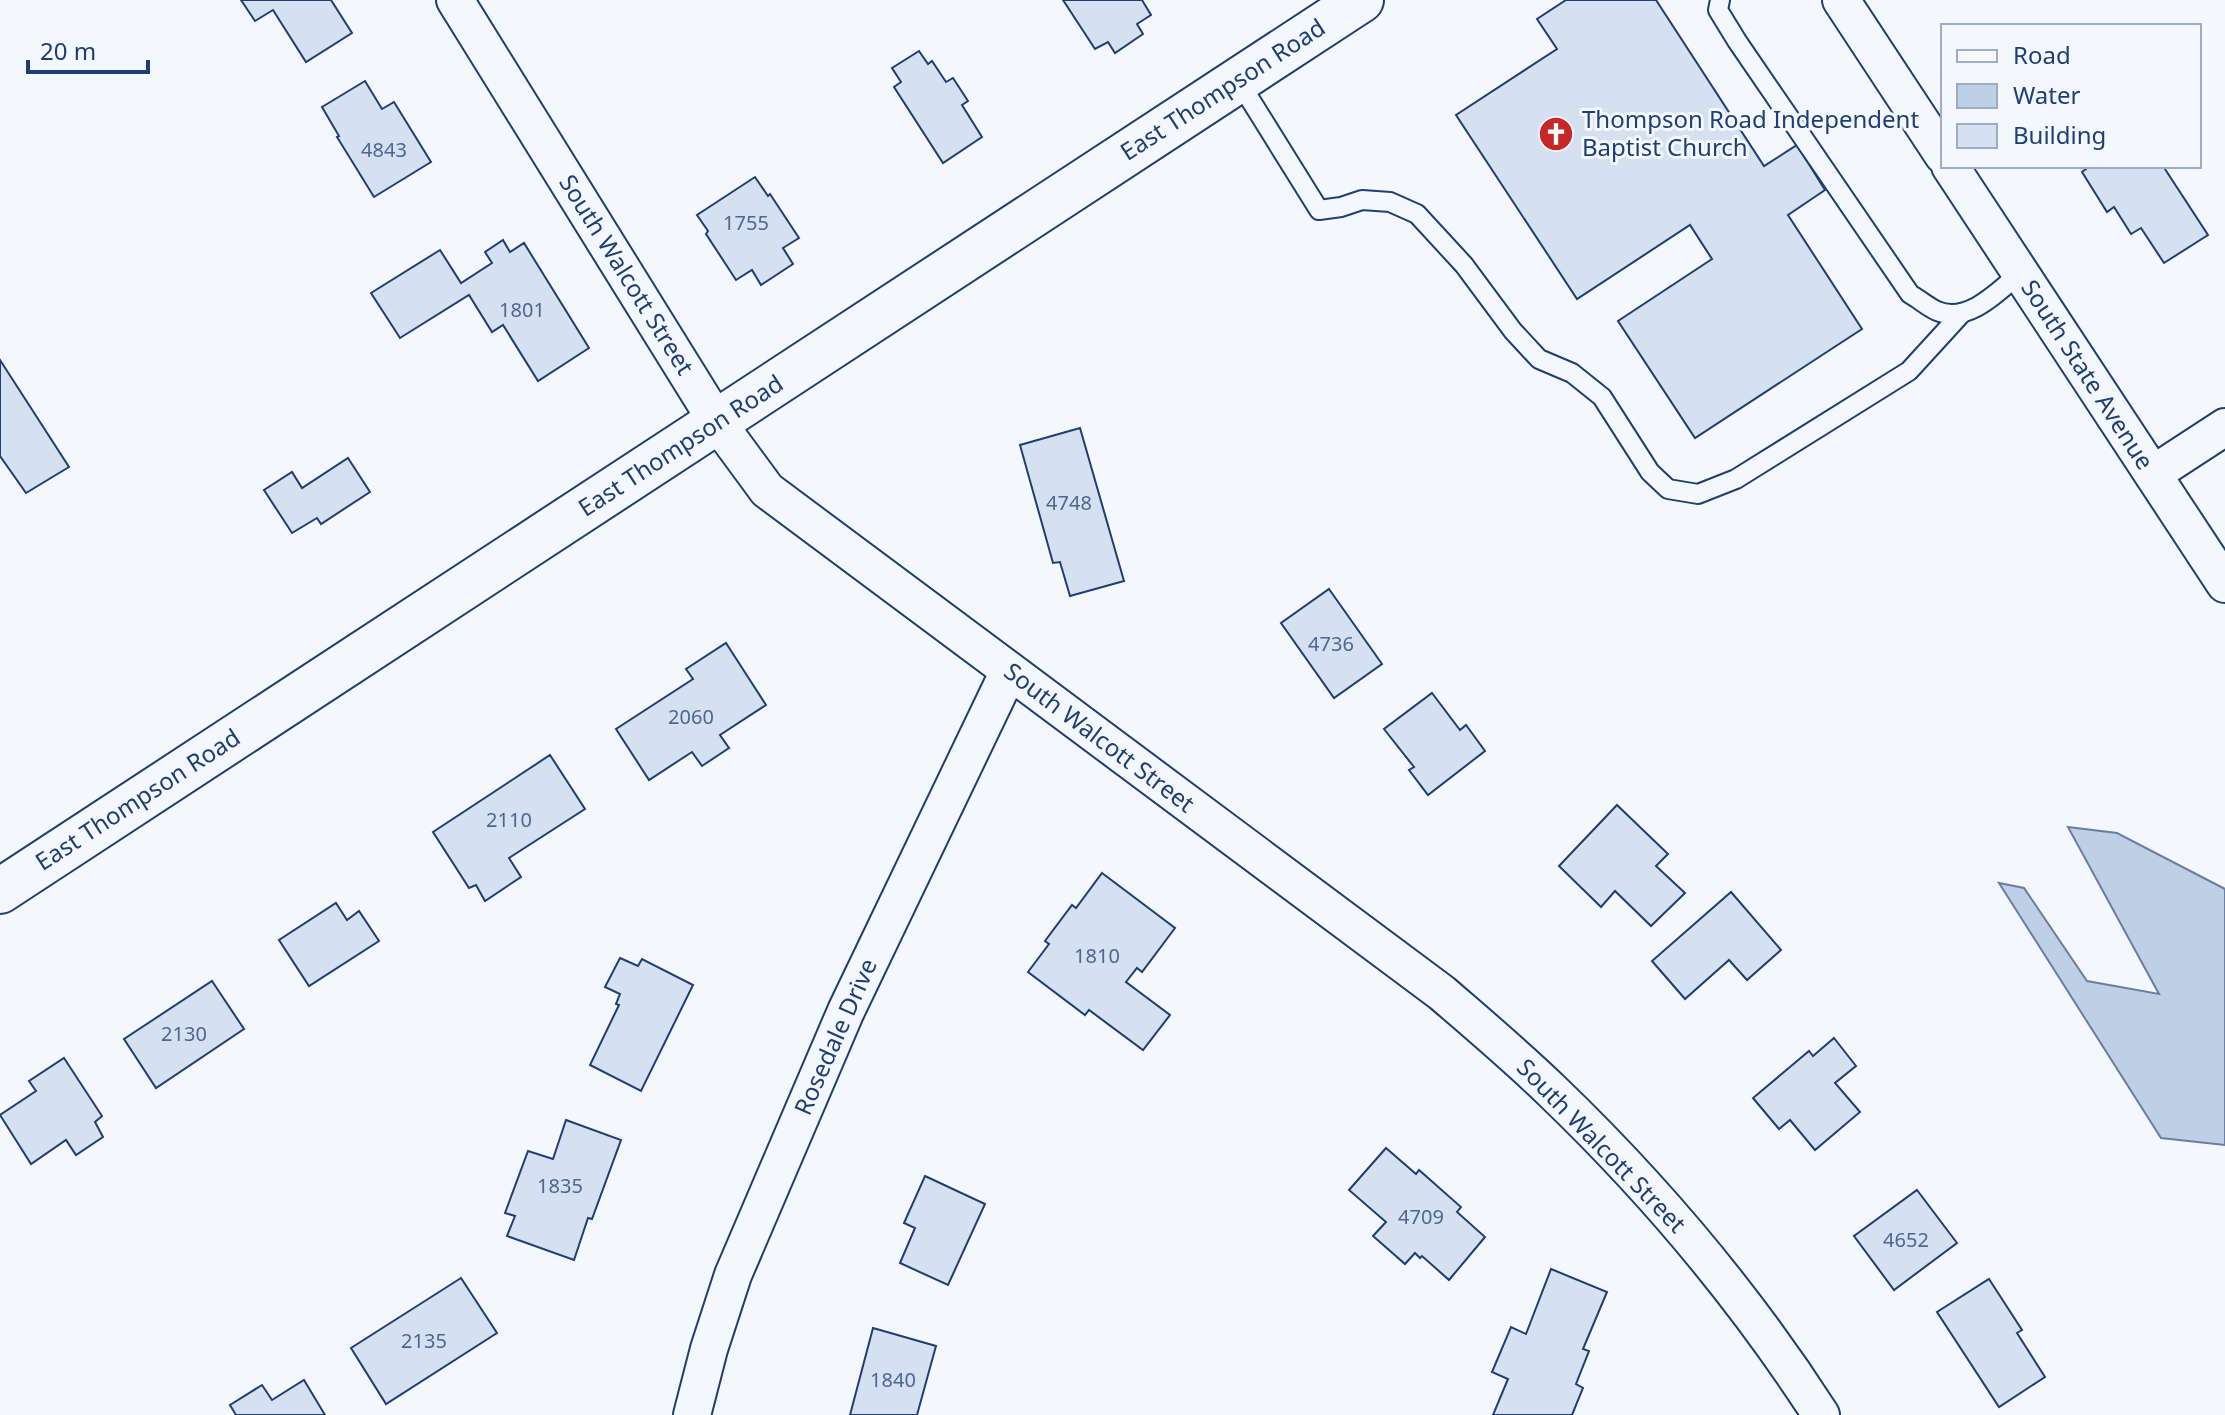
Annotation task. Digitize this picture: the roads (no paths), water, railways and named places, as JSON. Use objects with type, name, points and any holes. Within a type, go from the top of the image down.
[{"type":"main road","name":"East Thompson Road","points":[[0,891],[1361,0]]},
{"type":"street","name":"South Walcott Street","points":[[455,0],[717,422],[767,490],[1442,993],[1512,1053],[1618,1158],[1692,1240],[1750,1314],[1821,1415]]},
{"type":"street","points":[[1841,0],[1941,152]]},
{"type":"street","name":"South State Avenue","points":[[1951,168],[2225,584]]},
{"type":"street","points":[[2153,474],[2225,427]]},
{"type":"street","name":"Rosedale Drive","points":[[692,1415],[709,1349],[745,1246],[846,1011],[1009,671]]},
{"type":"lane","points":[[1720,0],[1718,10],[1737,41],[1910,294],[1940,312],[1962,313]]},
{"type":"lane","points":[[1238,80],[1319,210],[1362,200],[1390,202],[1417,214],[1464,265],[1513,331],[1539,359],[1572,373],[1602,397],[1650,472],[1668,489],[1698,494],[1749,472],[1909,371],[1962,313],[1984,303],[2020,273]]},
{"type":"water","points":[[2068,827],[2117,833],[2225,889],[2225,1145],[2161,1138],[1999,883],[2024,888],[2087,981],[2159,994]]},
{"type":"place","name":"Thompson Road Independent Baptist Church","points":[[1556,134]]}]
